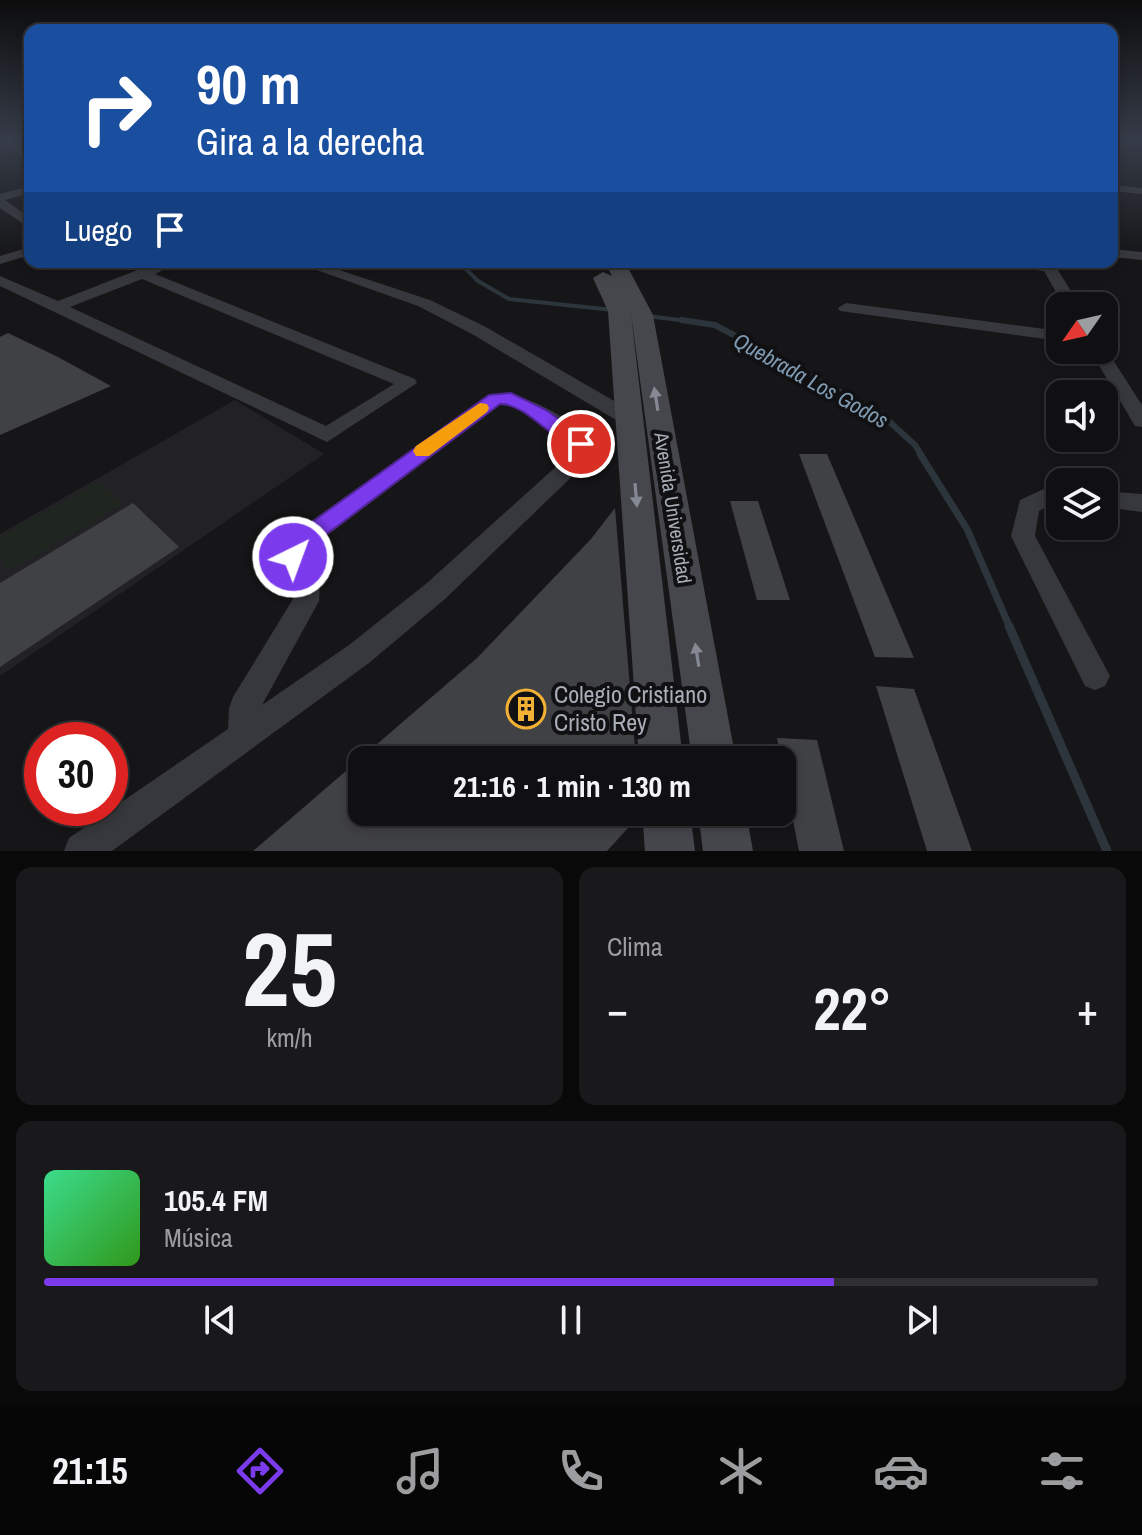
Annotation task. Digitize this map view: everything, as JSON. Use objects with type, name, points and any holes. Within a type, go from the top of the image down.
[{"type":"street","points":[[1118,186],[1142,188]]},
{"type":"street","points":[[0,200],[24,191]]},
{"type":"street","points":[[0,200],[24,219]]},
{"type":"street","points":[[0,260],[24,253]]},
{"type":"street","points":[[1118,254],[1142,256]]},
{"type":"street","points":[[57,307],[157,268]]},
{"type":"street","points":[[319,268],[424,303],[478,330],[628,418]]},
{"type":"street","name":"Avenida Universidad","points":[[598,268],[619,311],[660,746]]},
{"type":"street","name":"Avenida Universidad","points":[[618,268],[642,315],[712,746]]},
{"type":"street","points":[[1049,268],[1063,292]]},
{"type":"street","points":[[0,280],[327,435],[408,383],[143,274]]},
{"type":"street","points":[[846,308],[1046,334]]},
{"type":"street","points":[[1109,364],[1136,402],[1142,421]]},
{"type":"street","points":[[82,851],[244,736],[359,654],[436,591],[579,458],[583,451],[581,444],[540,414],[511,398],[495,399],[298,544],[293,557],[307,584],[306,601],[244,708],[244,736]]},
{"type":"street","points":[[1046,496],[1028,506],[1023,536],[1095,676]]},
{"type":"street","points":[[1118,500],[1142,503]]},
{"type":"street","points":[[667,826],[670,851]]},
{"type":"street","points":[[724,826],[728,851]]},
{"type":"shaded area","points":[[235,400],[324,454],[0,676],[0,534]]},
{"type":"shaded area","points":[[99,482],[122,504],[10,570],[0,558],[0,537]]},
{"type":"building","points":[[8,333],[111,386],[0,435],[0,337]]},
{"type":"building","points":[[799,454],[827,454],[914,658],[875,657]]},
{"type":"building","points":[[730,501],[758,501],[790,600],[757,600]]},
{"type":"building","points":[[133,503],[179,547],[0,667],[0,583]]},
{"type":"building","name":"Colegio Cristiano Cristo Rey","points":[[615,508],[635,746],[375,746],[477,658],[591,539]]},
{"type":"building","points":[[876,686],[914,689],[972,851],[927,851]]},
{"type":"building","points":[[777,738],[817,740],[844,851],[799,851],[794,826],[796,746],[779,746]]},
{"type":"building","name":"Colegio Cristiano Cristo Rey","points":[[348,769],[348,826],[630,826],[607,851],[253,851]]},
{"type":"waterway","name":"Quebrada Los Godos","points":[[465,268],[478,281],[509,299],[613,310]]},
{"type":"waterway","name":"Quebrada Los Godos","points":[[647,316],[688,321]]},
{"type":"waterway","name":"Quebrada Los Godos","points":[[681,320],[688,321]]},
{"type":"waterway","name":"Quebrada Los Godos","points":[[688,321],[696,322]]},
{"type":"waterway","name":"Quebrada Los Godos","points":[[688,321],[715,325],[881,414],[915,445],[922,456]]},
{"type":"waterway","name":"Quebrada Los Godos","points":[[920,454],[967,529],[1010,628]]},
{"type":"waterway","name":"Quebrada Los Godos","points":[[1009,626],[1107,851]]},
{"type":"slow traffic","points":[[423,451],[480,408]]},
{"type":"place","name":"Colegio Cristiano Cristo Rey","points":[[526,709]]},
{"type":"route","points":[[293,557],[298,544],[495,399],[511,398],[540,414],[581,444]]}]
